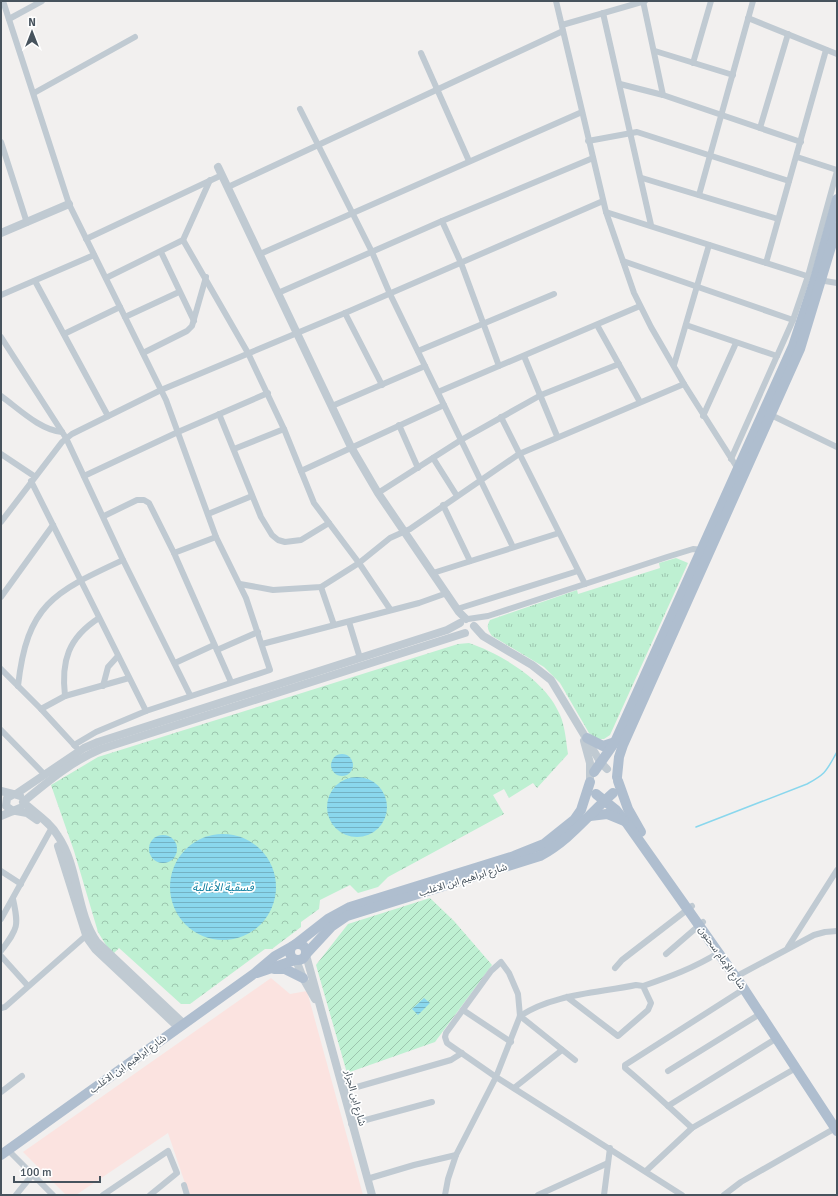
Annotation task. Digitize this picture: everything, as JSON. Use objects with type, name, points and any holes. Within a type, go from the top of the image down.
[{"type":"main road","points":[[737,482],[738,469],[793,346],[815,278],[837,199]]},
{"type":"main road","points":[[706,551],[604,766],[591,778],[590,787],[596,794],[604,796],[613,793],[617,779],[619,757],[623,745],[706,551],[737,482],[771,415],[800,349],[815,278],[837,227]]},
{"type":"main road","points":[[587,738],[602,746],[615,742]]},
{"type":"main road","points":[[604,766],[617,779]]},
{"type":"main road","name":"شارع ابراهيم ابن الاغلب","points":[[294,946],[328,919],[350,907],[514,856],[544,844],[574,820],[581,810],[591,778]]},
{"type":"main road","name":"شارع الإمام سحنون","points":[[617,779],[635,822],[690,908],[739,974],[837,1127]]},
{"type":"main road","name":"شارع ابراهيم ابن الاغلب","points":[[306,954],[330,927],[347,916],[540,856],[554,848],[571,835],[604,800],[613,793]]},
{"type":"main road","name":"شارع الإمام سحنون","points":[[596,794],[616,810],[626,822],[690,908]]},
{"type":"main road","points":[[590,816],[607,814],[626,822]]},
{"type":"main road","name":"شارع الإمام سحنون","points":[[701,924],[718,953],[837,1127]]},
{"type":"main road","points":[[294,946],[290,956],[296,960]]},
{"type":"main road","points":[[294,946],[304,946],[306,954],[302,959],[255,973],[275,956],[294,946]]},
{"type":"main road","points":[[268,969],[285,969],[303,978]]},
{"type":"main road","name":"شارع ابراهيم ابن الاغلب","points":[[5,1152],[255,973]]},
{"type":"street","points":[[1,816],[21,808],[23,802],[49,780],[96,732],[146,710],[270,670],[240,584],[216,537],[178,432],[161,390],[69,204],[4,1]]},
{"type":"street","points":[[9,18],[42,1]]},
{"type":"street","points":[[556,1],[606,212],[640,306],[703,416],[738,469]]},
{"type":"street","points":[[228,187],[437,89],[562,28],[644,1],[664,94]]},
{"type":"street","points":[[693,63],[711,1]]},
{"type":"street","points":[[699,195],[753,1]]},
{"type":"street","points":[[603,14],[642,178],[651,225]]},
{"type":"street","points":[[748,18],[837,54]]},
{"type":"street","points":[[760,128],[788,34]]},
{"type":"street","points":[[34,93],[135,37]]},
{"type":"street","points":[[654,50],[733,76]]},
{"type":"street","points":[[766,263],[826,50]]},
{"type":"street","points":[[421,53],[469,161]]},
{"type":"street","points":[[620,84],[664,94],[801,142]]},
{"type":"street","points":[[300,109],[372,252],[390,294],[513,548]]},
{"type":"street","points":[[260,254],[582,112]]},
{"type":"street","points":[[588,141],[630,132],[645,134],[789,181]]},
{"type":"street","points":[[1,142],[27,223]]},
{"type":"street","points":[[731,459],[793,320],[815,278],[837,171],[797,157]]},
{"type":"street","points":[[278,293],[442,221],[593,158]]},
{"type":"street","points":[[1,165],[8,162]]},
{"type":"street","points":[[86,238],[210,180],[220,171],[351,447],[378,493],[458,611],[464,621],[461,630],[488,640],[542,672],[559,691],[578,725],[604,766]]},
{"type":"street","points":[[642,178],[778,219]]},
{"type":"street","points":[[106,278],[183,240],[210,180]]},
{"type":"street","points":[[1,522],[66,438],[161,390],[390,294],[603,201]]},
{"type":"street","points":[[1,233],[69,204]]},
{"type":"street","points":[[606,212],[651,225],[766,263],[837,283]]},
{"type":"street","points":[[442,221],[461,263],[499,366]]},
{"type":"street","points":[[183,240],[206,277],[248,353],[268,393],[314,503],[328,524],[359,562],[390,609]]},
{"type":"street","points":[[674,365],[710,245]]},
{"type":"street","points":[[161,252],[194,321]]},
{"type":"street","points":[[1,295],[94,255]]},
{"type":"street","points":[[623,261],[793,320]]},
{"type":"street","points":[[143,353],[187,331],[194,321],[206,277]]},
{"type":"street","points":[[35,281],[108,416]]},
{"type":"street","points":[[125,317],[179,292]]},
{"type":"street","points":[[418,351],[554,294]]},
{"type":"street","points":[[438,392],[640,306]]},
{"type":"street","points":[[64,334],[120,307]]},
{"type":"street","points":[[345,313],[382,385]]},
{"type":"street","points":[[597,325],[640,402]]},
{"type":"street","points":[[686,325],[777,356]]},
{"type":"street","points":[[1,337],[66,438],[104,516],[123,560],[190,695]]},
{"type":"street","points":[[703,416],[736,343]]},
{"type":"street","points":[[524,356],[557,436]]},
{"type":"street","points":[[378,493],[461,440],[541,395],[619,364]]},
{"type":"street","points":[[332,406],[425,366]]},
{"type":"street","points":[[240,584],[274,590],[321,587],[359,562],[390,538],[405,531],[519,454],[557,436],[684,384]]},
{"type":"street","points":[[84,476],[178,432],[268,393]]},
{"type":"street","points":[[1,396],[37,422],[50,429],[62,432]]},
{"type":"street","points":[[301,471],[444,405]]},
{"type":"street","points":[[219,414],[267,529],[278,540],[292,542],[301,540],[328,524]]},
{"type":"street","points":[[771,415],[837,447]]},
{"type":"street","points":[[501,417],[585,584]]},
{"type":"street","points":[[399,425],[418,468]]},
{"type":"street","points":[[234,449],[284,429]]},
{"type":"street","points":[[1,454],[33,479],[53,525],[146,710]]},
{"type":"street","points":[[433,458],[457,496]]},
{"type":"street","points":[[208,514],[252,496]]},
{"type":"street","points":[[104,516],[137,500],[147,501],[174,553],[231,682]]},
{"type":"street","points":[[443,505],[470,561]]},
{"type":"street","points":[[1,597],[53,525]]},
{"type":"street","points":[[433,573],[559,533]]},
{"type":"street","points":[[174,553],[216,537]]},
{"type":"street","points":[[182,1026],[88,933],[56,841],[50,831],[33,817],[8,808],[3,801],[8,796],[14,794],[44,775],[79,751],[106,740],[447,630],[464,621],[488,616],[667,557],[693,549],[706,551]]},
{"type":"street","points":[[18,686],[23,652],[35,621],[57,595],[80,580],[123,560]]},
{"type":"street","points":[[458,611],[578,571]]},
{"type":"street","points":[[321,587],[334,625]]},
{"type":"street","points":[[262,644],[349,622],[390,609],[418,603],[447,593]]},
{"type":"street","points":[[79,751],[101,749],[473,631],[474,626],[488,616]]},
{"type":"street","points":[[65,696],[64,671],[69,650],[80,633],[99,618]]},
{"type":"street","points":[[464,621],[472,621],[474,626],[488,640]]},
{"type":"street","points":[[349,622],[360,658]]},
{"type":"street","points":[[175,663],[258,632]]},
{"type":"street","points":[[103,686],[108,667],[118,656]]},
{"type":"street","points":[[1,669],[41,708],[79,751]]},
{"type":"street","points":[[41,708],[65,696],[129,678]]},
{"type":"street","points":[[578,725],[590,763],[591,778]]},
{"type":"street","points":[[1,730],[44,775]]},
{"type":"street","points":[[1,791],[21,797],[23,802],[52,828],[63,845],[88,933]]},
{"type":"street","points":[[1,919],[50,831]]},
{"type":"street","points":[[788,949],[837,870]]},
{"type":"street","points":[[1,871],[20,884]]},
{"type":"street","points":[[1,951],[16,928],[17,919],[13,899]]},
{"type":"street","points":[[615,968],[622,960],[690,908]]},
{"type":"street","points":[[666,954],[701,924]]},
{"type":"street","points":[[739,974],[820,933],[837,931]]},
{"type":"street","points":[[1,1008],[5,1007],[88,933]]},
{"type":"street","points":[[520,1016],[546,1002],[636,984],[643,986],[674,976],[702,963],[718,953]]},
{"type":"street","name":"شارع ابن الجزار","points":[[306,954],[351,1124],[372,1195]]},
{"type":"street","points":[[1,956],[28,986]]},
{"type":"street","name":"شارع ابن الجزار","points":[[296,960],[303,978],[319,1007]]},
{"type":"street","points":[[445,1195],[448,1179],[456,1155],[496,1077],[520,1016],[518,994],[509,973],[502,962],[492,971],[463,1010],[445,1037],[447,1043],[496,1077],[682,1195]]},
{"type":"street","points":[[567,997],[618,1036],[650,1008],[651,1000],[643,986]]},
{"type":"street","points":[[692,1128],[642,1081],[625,1068],[625,1064],[744,989]]},
{"type":"street","points":[[463,1010],[511,1042]]},
{"type":"street","points":[[668,1071],[760,1014]]},
{"type":"street","points":[[520,1016],[575,1060]]},
{"type":"street","points":[[668,1106],[777,1038]]},
{"type":"street","points":[[514,1088],[562,1050]]},
{"type":"street","points":[[343,1091],[451,1060],[462,1053]]},
{"type":"street","points":[[646,1171],[692,1128],[796,1068]]},
{"type":"street","points":[[1,1092],[22,1076]]},
{"type":"street","points":[[351,1124],[432,1102]]},
{"type":"street","points":[[724,1195],[741,1182],[837,1127]]},
{"type":"street","points":[[604,1195],[610,1148]]},
{"type":"street","points":[[103,1195],[168,1151],[176,1170],[176,1175],[150,1195]]},
{"type":"street","points":[[5,1152],[33,1174],[53,1195]]},
{"type":"street","points":[[367,1179],[414,1165],[456,1155]]},
{"type":"street","points":[[538,1195],[608,1163]]},
{"type":"street","points":[[16,1195],[33,1174]]},
{"type":"street","points":[[184,1185],[187,1195]]},
{"type":"shaded area","points":[[271,978],[290,994],[307,991],[363,1195],[189,1195],[168,1133],[76,1195],[66,1195],[23,1152]]},
{"type":"green space","points":[[676,558],[688,563],[610,735],[604,739],[597,739],[589,733],[560,683],[544,667],[492,636],[489,630],[488,625],[490,620],[577,590],[578,594],[660,568],[659,563]]},
{"type":"green space","points":[[469,643],[495,654],[522,671],[545,691],[554,703],[562,719],[568,754],[537,788],[533,783],[509,798],[504,789],[493,795],[504,814],[388,877],[378,887],[358,893],[350,885],[320,900],[319,909],[301,922],[301,927],[272,949],[265,949],[190,1004],[181,1004],[119,948],[112,955],[98,932],[74,851],[51,785],[98,757],[458,644]]},
{"type":"green space","points":[[430,898],[454,921],[492,965],[435,1042],[347,1073],[316,965],[348,924]]},
{"type":"water","points":[[342,754],[350,757],[353,765],[350,773],[342,776],[334,773],[331,765],[334,757]]},
{"type":"water","points":[[351,777],[363,777],[374,782],[382,790],[387,801],[385,819],[374,832],[363,837],[351,837],[340,832],[332,824],[327,813],[327,801],[332,790],[340,782]]},
{"type":"water","name":"فسقية الأغالبة","points":[[223,834],[243,838],[261,849],[272,867],[276,887],[272,907],[261,925],[243,936],[223,940],[203,936],[185,925],[174,907],[170,887],[174,867],[185,849],[203,838]]},
{"type":"water","name":"فسقية الأغالبة","points":[[163,835],[173,839],[177,849],[173,859],[163,863],[153,859],[149,849],[153,839]]},
{"type":"water","points":[[424,998],[430,1003],[418,1015],[412,1009]]},
{"type":"waterway","points":[[696,827],[807,784],[819,777],[825,771],[837,752]]}]
